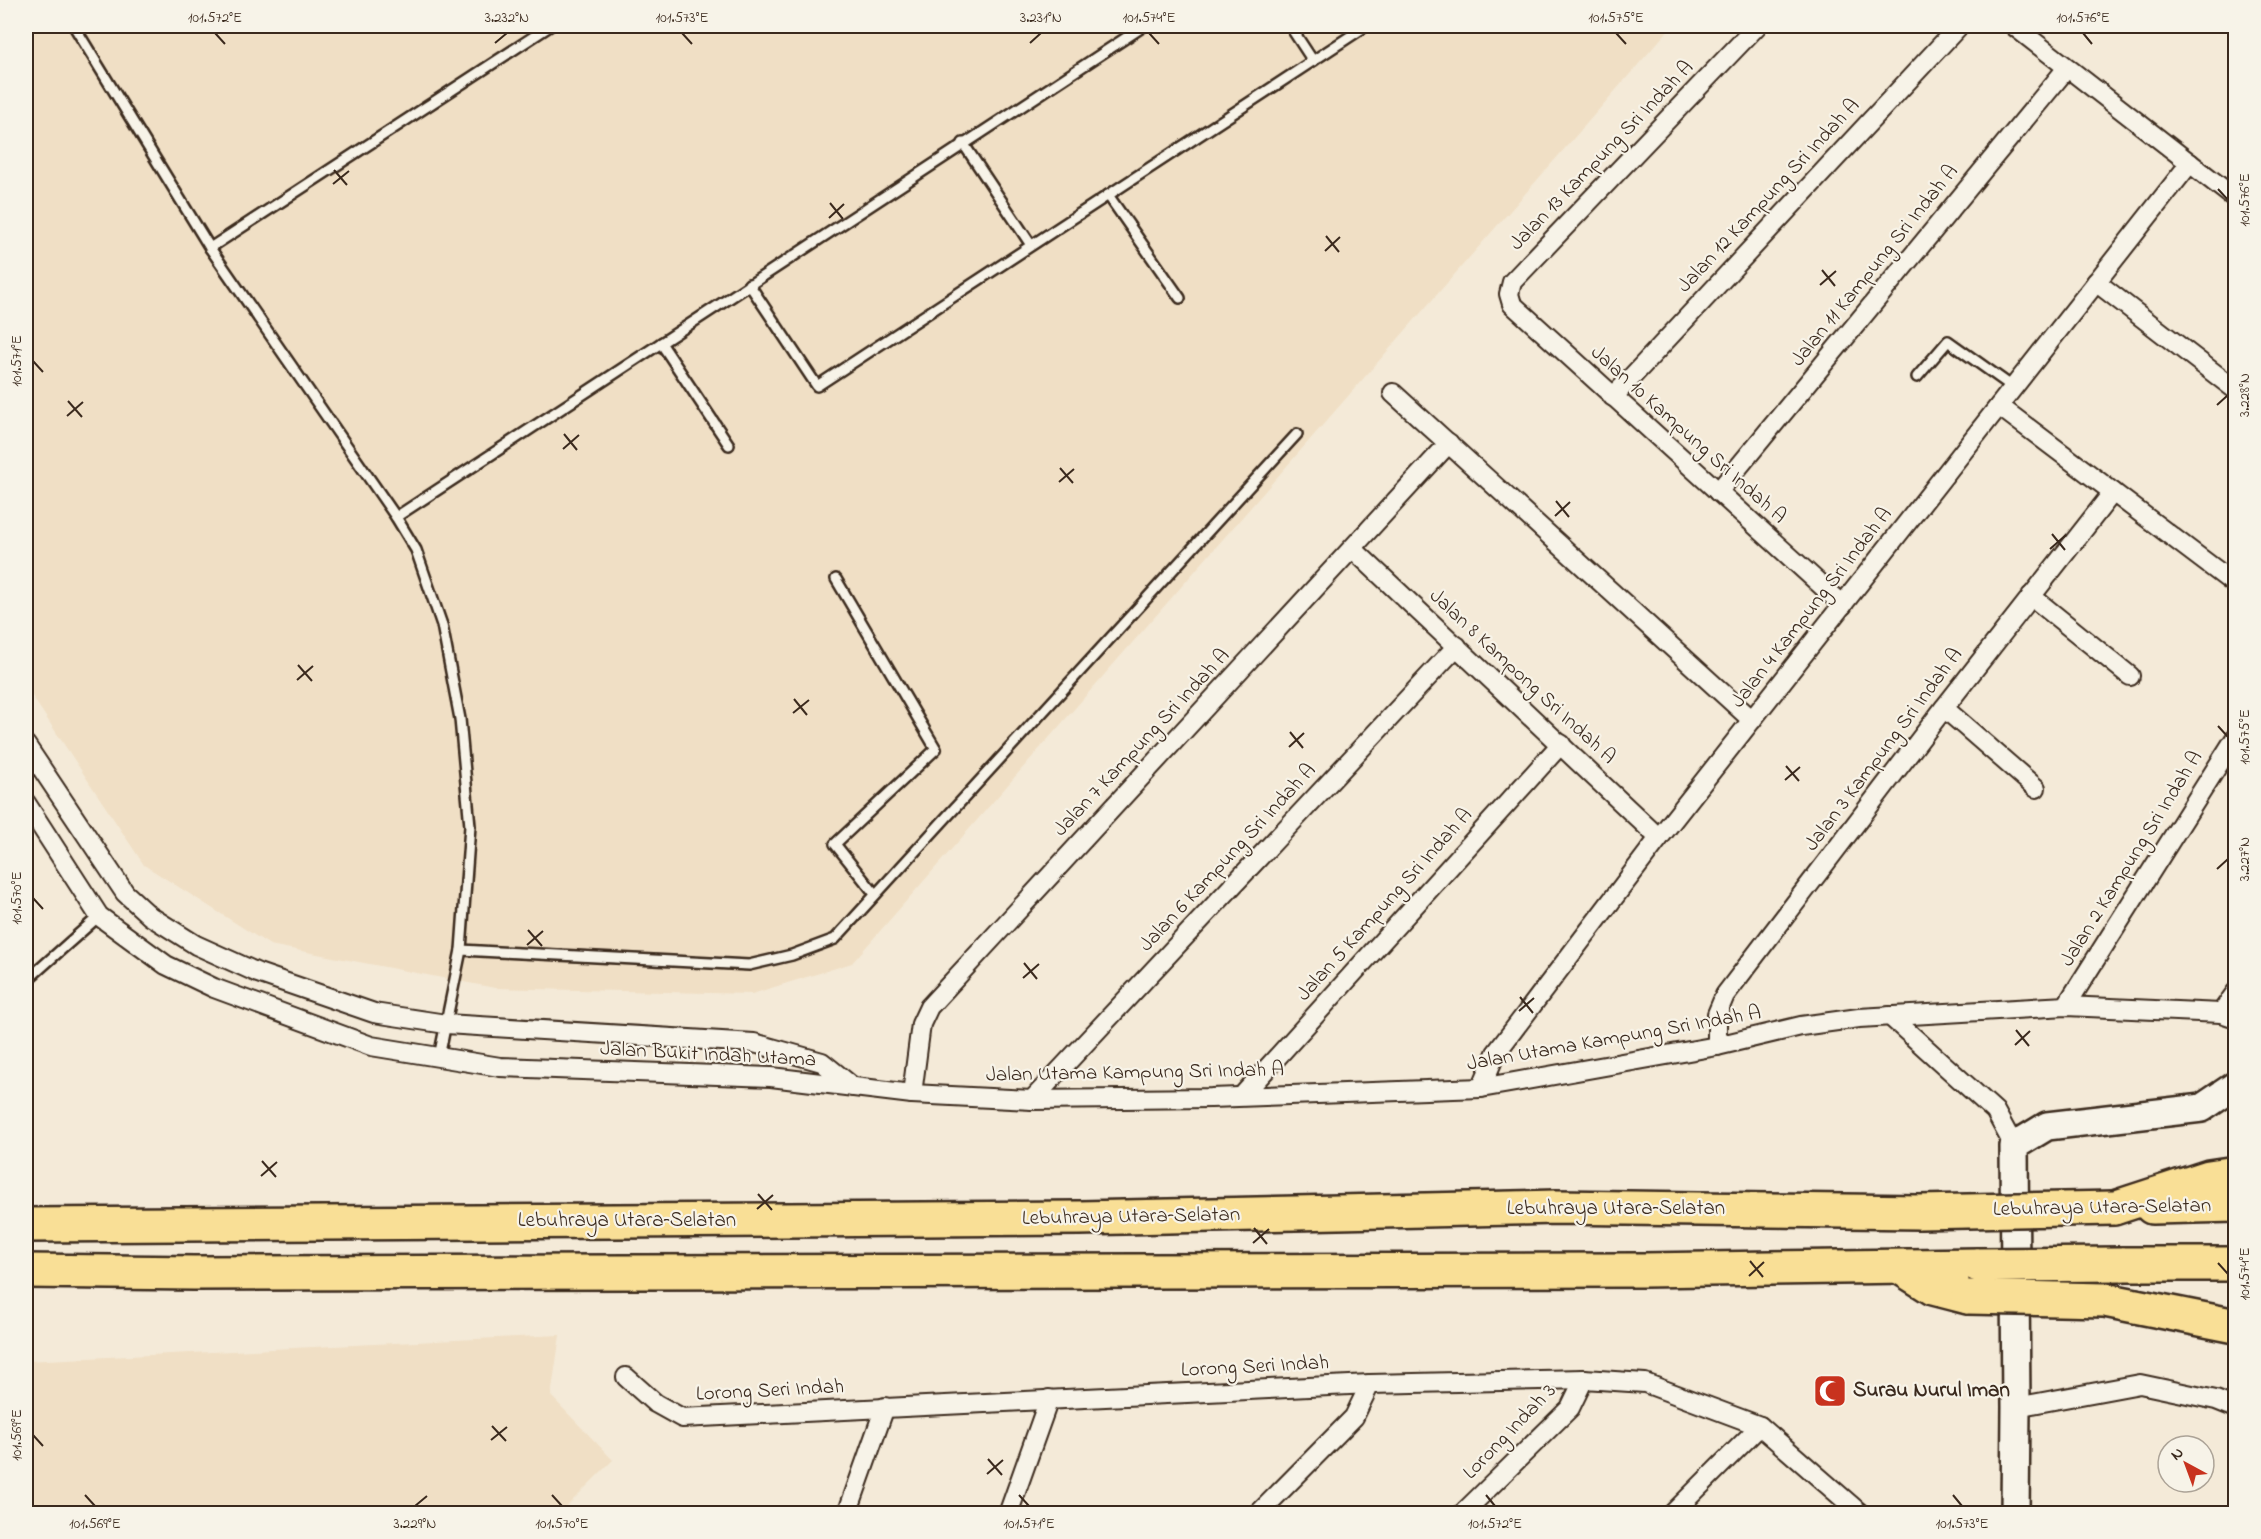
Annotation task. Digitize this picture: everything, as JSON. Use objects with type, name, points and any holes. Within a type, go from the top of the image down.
[{"type":"highway","points":[[2114,1208],[2210,1177],[2235,1173]]},
{"type":"highway","name":"Lebuhraya Utara–Selatan","points":[[26,1225],[1068,1218],[1556,1207],[1919,1212],[2235,1205]]},
{"type":"highway","points":[[26,1271],[218,1273],[1632,1270],[2235,1264]]},
{"type":"highway","points":[[1900,1267],[1933,1288],[1968,1297],[2105,1300],[2235,1326]]},
{"type":"street","name":"Jalan 13 Kampung Sri Indah A","points":[[1509,294],[1512,282],[1757,26]]},
{"type":"street","name":"Jalan 12 Kampung Sri Indah A","points":[[1613,397],[1959,26]]},
{"type":"street","points":[[2014,26],[2235,199]]},
{"type":"street","name":"Jalan 11 Kampung Sri Indah A","points":[[1718,492],[2067,68]]},
{"type":"street","name":"Jalan 4 Kampung Sri Indah A","points":[[1481,1088],[1496,1053],[1659,838],[2190,163]]},
{"type":"street","points":[[2096,282],[2235,390]]},
{"type":"street","name":"Jalan 10 Kampung Sri Indah A","points":[[1509,294],[1512,304],[1843,605]]},
{"type":"street","points":[[1393,393],[1752,720]]},
{"type":"street","points":[[1999,406],[2235,585]]},
{"type":"street","name":"Jalan 7 Kampung Sri Indah A","points":[[912,1094],[921,1024],[929,1007],[1449,443]]},
{"type":"street","name":"Jalan 3 Kampung Sri Indah A","points":[[1717,1046],[1717,1014],[1725,995],[1944,708],[2113,492]]},
{"type":"street","name":"Jalan 8 Kampong Sri Indah A","points":[[1353,549],[1659,838]]},
{"type":"street","points":[[2031,596],[2130,676]]},
{"type":"street","name":"Jalan 6 Kampung Sri Indah A","points":[[1032,1100],[1457,646]]},
{"type":"street","points":[[1944,708],[2036,788]]},
{"type":"street","name":"Jalan 2 Kampung Sri Indah A","points":[[2066,1006],[2235,737]]},
{"type":"street","name":"Jalan 5 Kampung Sri Indah A","points":[[1242,1096],[1561,744]]},
{"type":"street","name":"Jalan Bukit Indah Utama","points":[[26,745],[125,893],[150,916],[196,945],[258,973],[374,1013],[446,1024],[754,1043],[822,1062],[854,1088]]},
{"type":"street","name":"Jalan Bukit Indah Utama","points":[[26,803],[99,916],[166,965],[214,988],[371,1046],[500,1068],[771,1077],[854,1088]]},
{"type":"street","points":[[2228,1016],[2235,992]]},
{"type":"street","name":"Jalan Utama Kampung Sri Indah A","points":[[854,1088],[912,1094],[1032,1100],[1481,1088],[1717,1046],[1801,1026],[1890,1016],[2066,1006],[2228,1016]]},
{"type":"street","points":[[1890,1016],[1995,1111],[2014,1146],[2016,1407],[2014,1514]]},
{"type":"street","points":[[2014,1146],[2047,1126],[2202,1108],[2235,1085]]},
{"type":"street","name":"Lorong Seri Indah","points":[[626,1377],[655,1404],[682,1418],[1371,1384],[1584,1379],[1645,1383],[1760,1426],[1861,1514]]},
{"type":"street","name":"Lorong Indah 3","points":[[1462,1514],[1570,1408],[1584,1379]]},
{"type":"street","points":[[1258,1514],[1354,1417],[1371,1384]]},
{"type":"street","points":[[2016,1407],[2140,1384],[2216,1400],[2235,1408]]},
{"type":"street","points":[[1008,1514],[1049,1399]]},
{"type":"street","points":[[848,1514],[885,1407]]},
{"type":"street","points":[[1672,1514],[1760,1426]]},
{"type":"lane","points":[[74,26],[210,248],[396,517],[416,550],[442,625],[460,719],[470,826],[461,950],[439,1057]]},
{"type":"lane","points":[[210,248],[550,26]]},
{"type":"lane","points":[[396,517],[1144,26]]},
{"type":"lane","points":[[1290,26],[1313,61]]},
{"type":"lane","points":[[749,284],[817,386],[1366,26]]},
{"type":"lane","points":[[963,143],[1031,245]]},
{"type":"lane","points":[[1108,195],[1180,298]]},
{"type":"lane","points":[[1917,377],[1948,341],[2014,388]]},
{"type":"lane","points":[[661,343],[729,445]]},
{"type":"lane","points":[[461,950],[749,965],[792,955],[835,939],[1297,434]]},
{"type":"lane","points":[[836,579],[936,749],[835,844],[875,894]]},
{"type":"lane","points":[[26,981],[99,916]]},
{"type":"shaded area","points":[[26,26],[1672,26],[852,963],[752,994],[495,988],[270,945],[144,865],[26,687]]},
{"type":"shaded area","points":[[560,1335],[551,1396],[613,1460],[560,1513],[26,1513],[26,1361]]},
{"type":"place","name":"Surau Nurul Iman","points":[[1830,1391]]}]
